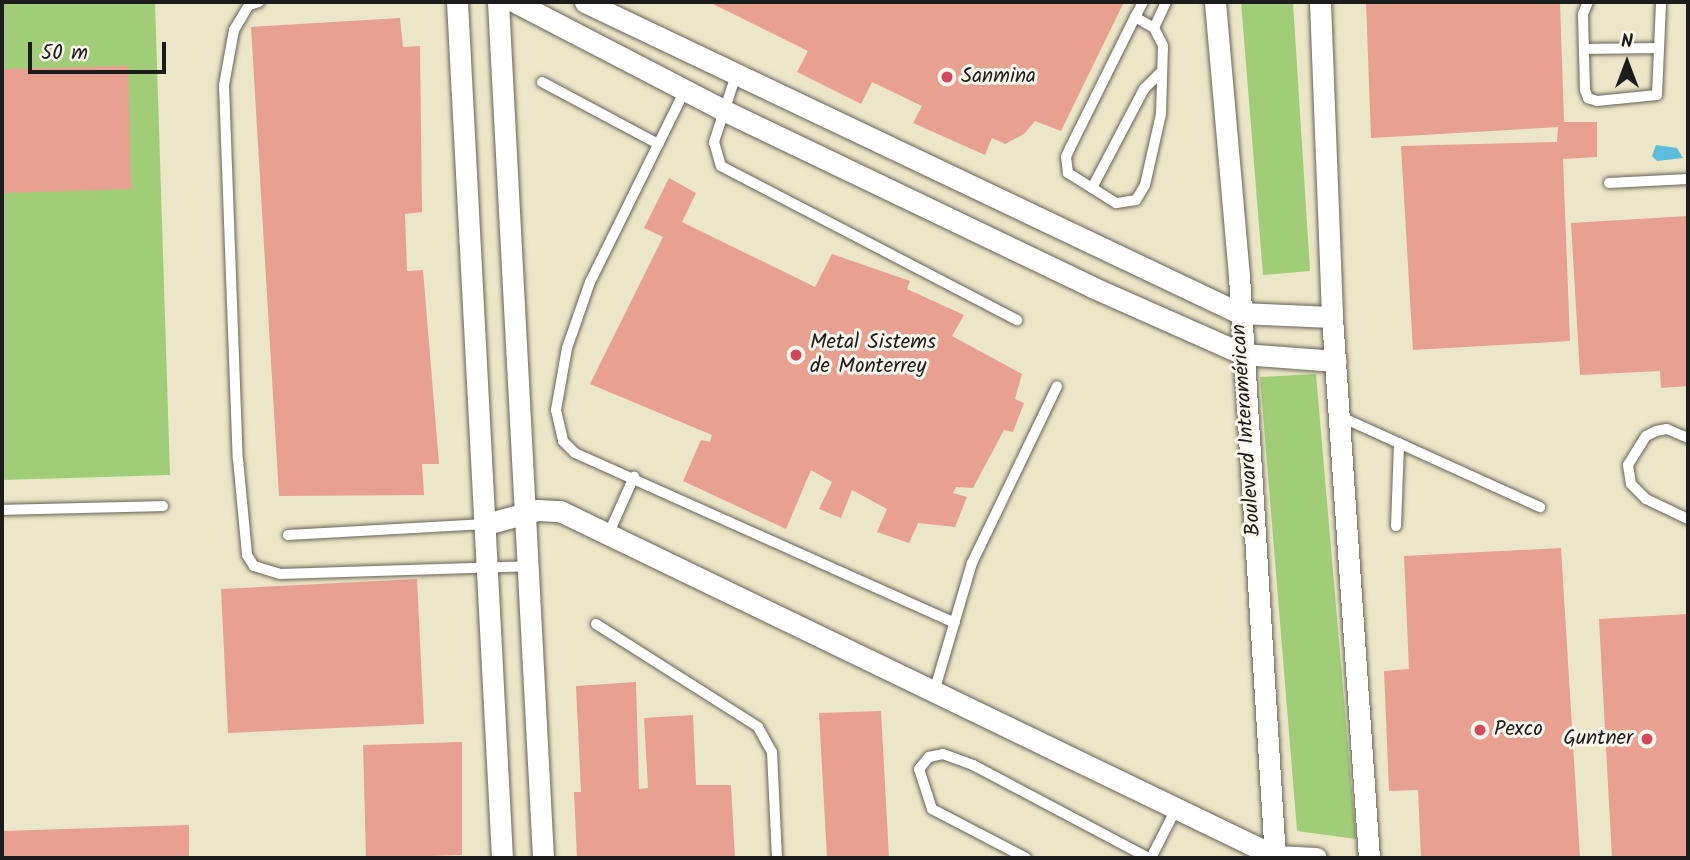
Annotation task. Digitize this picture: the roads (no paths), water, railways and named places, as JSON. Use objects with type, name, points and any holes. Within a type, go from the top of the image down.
[{"type":"street","points":[[457,2],[489,564],[502,858]]},
{"type":"street","points":[[498,2],[542,858]]},
{"type":"street","points":[[515,2],[721,109],[849,167],[1093,287],[1243,354],[1336,361]]},
{"type":"street","points":[[585,2],[861,136],[1239,313],[1332,317]]},
{"type":"street","name":"Boulevard Interamérican","points":[[1215,2],[1243,354],[1275,857]]},
{"type":"street","points":[[1320,2],[1332,317],[1369,858]]},
{"type":"street","points":[[849,167],[861,136]]},
{"type":"street","points":[[486,524],[526,513],[559,511],[1275,857],[1316,858]]},
{"type":"lane","points":[[259,2],[249,5],[234,30],[224,85],[238,458],[247,555],[254,566],[280,574],[489,564],[528,566]]},
{"type":"lane","points":[[1135,17],[1154,28],[1163,46],[1157,138],[1140,195],[1136,200],[1116,203],[1068,173],[1066,157],[1135,17],[1143,2]]},
{"type":"lane","points":[[1154,28],[1166,2]]},
{"type":"lane","points":[[1588,2],[1583,14],[1586,93],[1593,101],[1657,95],[1661,2]]},
{"type":"lane","points":[[1584,49],[1659,48]]},
{"type":"lane","points":[[1092,188],[1144,89],[1160,73]]},
{"type":"lane","points":[[736,75],[721,109],[714,142],[721,166],[1017,320]]},
{"type":"lane","points":[[542,82],[658,144]]},
{"type":"lane","points":[[685,90],[590,282],[567,348],[556,410],[563,441],[575,453],[634,477],[955,623]]},
{"type":"lane","points":[[1609,183],[1688,179]]},
{"type":"lane","points":[[934,692],[972,563],[1057,386]]},
{"type":"lane","points":[[1339,416],[1540,507]]},
{"type":"lane","points":[[1688,438],[1667,429],[1656,431],[1646,436],[1628,465],[1631,484],[1646,499],[1688,519]]},
{"type":"lane","points":[[1396,526],[1399,443]]},
{"type":"lane","points":[[608,535],[634,477]]},
{"type":"lane","points":[[2,510],[163,506]]},
{"type":"lane","points":[[288,535],[486,524]]},
{"type":"lane","points":[[596,624],[758,727],[772,752],[777,858]]},
{"type":"lane","points":[[1026,858],[932,809],[919,769],[929,757],[943,754],[973,765],[1150,858],[1176,808]]},
{"type":"water","points":[[1656,145],[1677,148],[1683,158],[1657,161],[1652,156]]},
{"type":"place","name":"Sanmina","points":[[947,77]]},
{"type":"place","name":"Metal Sistems de Monterrey","points":[[796,355]]},
{"type":"place","name":"Pexco","points":[[1480,730]]},
{"type":"place","name":"Guntner","points":[[1647,739]]}]
